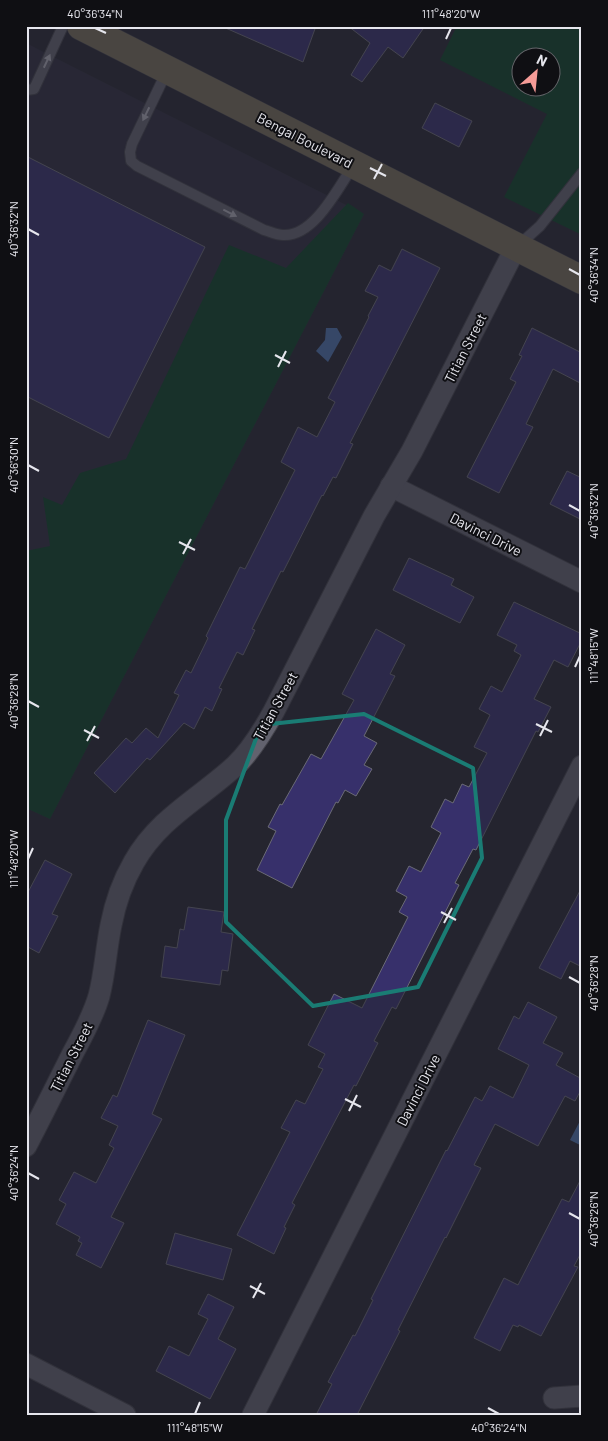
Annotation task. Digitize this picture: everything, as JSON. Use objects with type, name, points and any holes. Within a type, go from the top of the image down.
[{"type":"main road","name":"Bengal Boulevard","points":[[81,26],[582,280]]},
{"type":"street","name":"Titian Street","points":[[26,1146],[90,1020],[105,971],[112,919],[118,897],[134,862],[155,832],[182,807],[208,789],[236,765],[258,739],[374,516],[412,451],[516,247]]},
{"type":"street","name":"Davinci Drive","points":[[391,486],[582,582]]},
{"type":"street","name":"Davinci Drive","points":[[253,1415],[582,766]]},
{"type":"street","points":[[26,1364],[125,1415]]},
{"type":"street","points":[[554,1398],[582,1396]]},
{"type":"lane","points":[[26,90],[34,89],[63,26]]},
{"type":"lane","points":[[167,70],[132,144],[131,160],[136,166],[264,230],[285,235],[298,233],[312,224],[327,206],[353,164]]},
{"type":"lane","points":[[516,247],[540,226],[582,173]]},
{"type":"highlighted area","points":[[364,714],[473,768],[482,858],[418,987],[313,1006],[226,922],[226,820],[261,725]]},
{"type":"shaded area","points":[[26,43],[364,214],[50,819],[26,808]]},
{"type":"green space","points":[[457,26],[582,26],[582,235],[504,197],[547,114],[515,98],[560,98],[560,48],[510,48],[510,95],[440,60]]},
{"type":"green space","points":[[348,203],[364,214],[50,819],[26,808],[26,551],[50,546],[43,497],[62,505],[80,473],[126,459],[229,245],[286,268]]},
{"type":"water","points":[[326,328],[337,328],[342,337],[328,362],[316,351],[325,340]]},
{"type":"water","points":[[582,1117],[582,1146],[570,1140]]},
{"type":"building","points":[[221,26],[316,26],[303,62]]},
{"type":"building","points":[[348,26],[425,26],[403,58],[388,47],[362,82],[351,75],[370,43]]},
{"type":"building","points":[[435,103],[472,121],[459,147],[422,128]]},
{"type":"building","points":[[26,156],[205,247],[109,438],[26,396]]},
{"type":"building","points":[[402,249],[440,268],[350,443],[353,444],[336,478],[333,477],[322,495],[283,572],[281,571],[252,629],[255,630],[243,655],[237,652],[219,688],[222,689],[212,711],[205,707],[194,729],[184,723],[150,760],[147,758],[115,793],[94,773],[126,738],[132,743],[146,728],[158,738],[179,695],[174,693],[186,670],[191,673],[208,638],[206,636],[240,567],[245,569],[295,470],[281,462],[298,427],[317,437],[335,402],[328,398],[378,297],[365,291],[379,265],[391,271]]},
{"type":"building","points":[[532,328],[582,353],[582,384],[553,369],[526,424],[533,427],[499,493],[467,477],[516,382],[510,379],[522,356],[519,355]]},
{"type":"building","points":[[567,471],[582,478],[582,520],[550,504]]},
{"type":"building","points":[[409,558],[454,579],[451,585],[474,597],[460,623],[393,590]]},
{"type":"building","points":[[514,602],[582,634],[582,640],[568,667],[554,660],[534,699],[551,707],[538,732],[536,731],[476,850],[473,849],[455,883],[459,885],[396,1009],[392,1007],[374,1041],[378,1043],[292,1203],[295,1205],[274,1254],[237,1235],[290,1132],[281,1128],[296,1100],[305,1104],[323,1069],[318,1067],[325,1054],[308,1045],[334,994],[362,1008],[408,917],[399,912],[407,897],[396,891],[409,866],[421,872],[441,833],[431,827],[445,799],[453,803],[462,784],[469,787],[487,753],[474,747],[490,715],[479,709],[491,686],[502,692],[521,655],[514,651],[517,645],[497,635]]},
{"type":"building","points":[[376,629],[405,645],[390,674],[395,676],[364,736],[377,743],[364,765],[372,769],[356,796],[345,790],[338,803],[336,802],[292,888],[257,870],[276,831],[268,827],[311,754],[321,759],[354,700],[342,694]]},
{"type":"building","points":[[45,860],[72,874],[52,914],[58,916],[39,953],[26,946],[26,896]]},
{"type":"building","points":[[582,887],[582,967],[570,961],[561,979],[539,968]]},
{"type":"building","points":[[188,907],[224,912],[221,932],[233,934],[228,971],[222,970],[220,985],[161,977],[165,946],[177,948],[180,929],[184,930]]},
{"type":"building","points":[[528,1002],[557,1017],[543,1043],[563,1053],[556,1065],[582,1079],[582,1088],[575,1101],[565,1096],[538,1146],[495,1124],[474,1165],[481,1168],[357,1415],[316,1415],[332,1384],[328,1382],[353,1335],[355,1336],[373,1300],[371,1299],[446,1150],[475,1097],[482,1101],[490,1086],[513,1098],[529,1065],[498,1049],[514,1016],[519,1019]]},
{"type":"building","points":[[148,1020],[185,1035],[152,1114],[162,1119],[111,1217],[124,1223],[101,1268],[76,1255],[82,1243],[78,1241],[80,1237],[56,1224],[66,1204],[59,1200],[74,1172],[96,1183],[114,1148],[109,1145],[118,1126],[101,1118],[113,1095],[117,1097]]},
{"type":"building","points":[[582,1177],[582,1251],[574,1266],[578,1267],[541,1336],[519,1325],[518,1327],[513,1325],[500,1351],[474,1338],[504,1278],[518,1285],[562,1199],[569,1202]]},
{"type":"building","points":[[175,1233],[232,1249],[223,1280],[166,1264]]},
{"type":"building","points":[[208,1294],[234,1307],[218,1339],[236,1349],[210,1399],[156,1371],[169,1346],[189,1356],[208,1319],[198,1314]]}]
